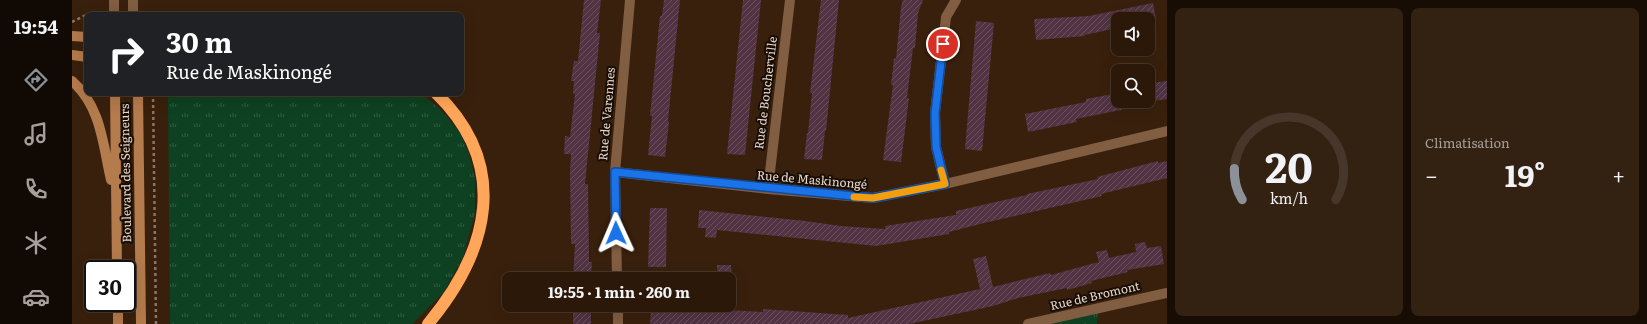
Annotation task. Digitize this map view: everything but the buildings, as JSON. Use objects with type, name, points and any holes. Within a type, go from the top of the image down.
[{"type":"highway","points":[[428,324],[447,300],[469,260],[478,235],[484,197],[482,172],[474,146],[457,117],[439,96]]},
{"type":"main road","points":[[72,36],[84,37]]},
{"type":"main road","points":[[72,55],[84,57]]},
{"type":"main road","points":[[72,81],[84,94]]},
{"type":"main road","points":[[85,96],[97,116],[116,198]]},
{"type":"main road","name":"Boulevard des Seigneurs","points":[[115,96],[117,260]]},
{"type":"main road","name":"Boulevard des Seigneurs","points":[[138,96],[141,324]]},
{"type":"main road","points":[[118,312],[118,324]]},
{"type":"street","points":[[114,0],[114,12]]},
{"type":"street","points":[[133,0],[133,12]]},
{"type":"street","name":"Rue de Varennes","points":[[617,272],[615,172],[630,0]]},
{"type":"street","name":"Rue de Boucherville","points":[[768,189],[790,0]]},
{"type":"street","points":[[945,184],[936,147],[935,113],[946,17],[956,0]]},
{"type":"street","name":"Rue de Maskinongé","points":[[615,172],[768,189],[873,198],[945,184],[1167,131]]},
{"type":"street","name":"Rue de Bromont","points":[[1028,324],[1167,293]]},
{"type":"street","points":[[618,312],[618,324]]},
{"type":"path","points":[[72,22],[84,16]]},
{"type":"path","points":[[153,96],[156,324]]},
{"type":"green space","points":[[168,96],[424,96],[443,112],[460,133],[469,154],[475,178],[475,213],[463,257],[444,292],[412,324],[170,324]]},
{"type":"green space","points":[[1098,311],[1097,324],[1042,324]]},
{"type":"slow traffic","points":[[854,197],[873,198],[945,184],[941,170]]},
{"type":"route","points":[[616,233],[615,172],[768,189],[873,198],[945,184],[936,147],[935,113],[943,44]]}]
